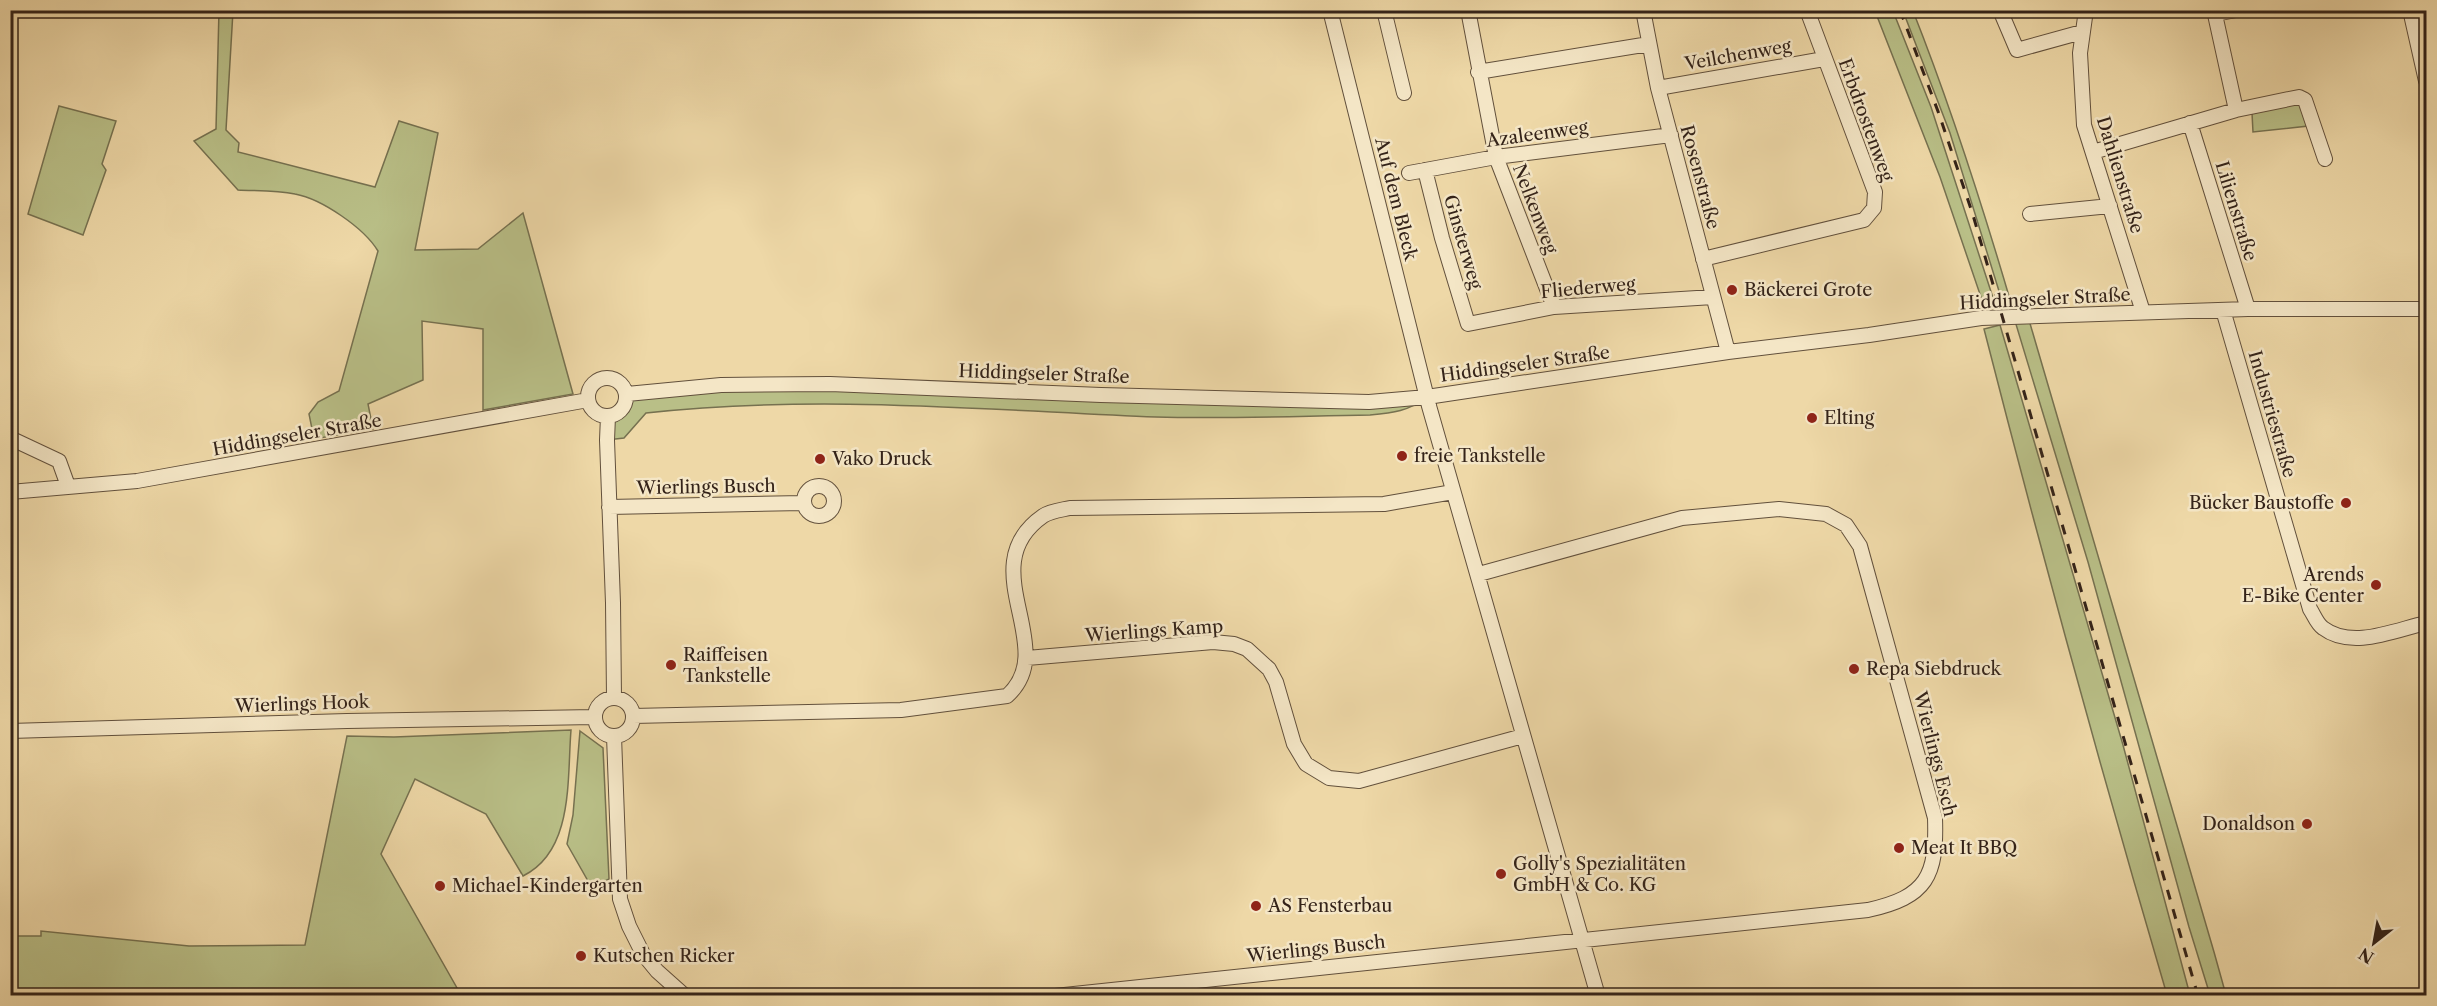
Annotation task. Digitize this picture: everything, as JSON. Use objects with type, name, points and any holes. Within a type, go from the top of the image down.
[{"type":"street","points":[[1330,11],[1335,10]]},
{"type":"street","points":[[1384,10],[1404,93]]},
{"type":"street","name":"Nelkenweg","points":[[1468,10],[1496,157],[1554,307]]},
{"type":"street","name":"Rosenstraße","points":[[1643,10],[1658,88],[1728,352]]},
{"type":"street","name":"Erbdrostenweg","points":[[1703,259],[1864,220],[1874,208],[1875,192],[1807,10]]},
{"type":"street","points":[[2000,10],[2016,50],[2082,32]]},
{"type":"street","name":"Dahlienstraße","points":[[2086,10],[2082,32],[2080,82],[2084,125],[2143,312]]},
{"type":"street","points":[[2236,10],[2215,12],[2236,110]]},
{"type":"street","points":[[2410,10],[2427,81]]},
{"type":"street","name":"Auf dem Bleck","points":[[1330,11],[1427,397]]},
{"type":"street","points":[[1478,72],[1649,45]]},
{"type":"street","name":"Veilchenweg","points":[[1658,88],[1824,59]]},
{"type":"street","points":[[2093,152],[2236,110],[2299,98],[2305,100],[2325,159]]},
{"type":"street","name":"Lilienstraße","points":[[2190,123],[2248,309]]},
{"type":"street","name":"Azaleenweg","points":[[1409,173],[1496,157],[1671,135]]},
{"type":"street","name":"Ginsterweg","points":[[1425,170],[1442,238],[1468,324]]},
{"type":"street","points":[[2030,214],[2110,206]]},
{"type":"street","name":"Fliederweg","points":[[1468,324],[1554,307],[1713,297]]},
{"type":"street","name":"Hiddingseler Straße","points":[[627,394],[721,386],[830,384],[1101,395],[1369,402],[1427,397],[1728,352],[1869,335],[1981,318],[2248,309],[2427,309]]},
{"type":"street","name":"Industriestraße","points":[[2223,310],[2310,609],[2321,627],[2341,638],[2360,638],[2427,622]]},
{"type":"street","points":[[602,378],[615,379],[625,388],[627,394],[622,410],[608,416],[595,412],[588,400],[591,386],[602,378]]},
{"type":"street","points":[[1427,397],[1598,996]]},
{"type":"street","name":"Hiddingseler Straße","points":[[10,492],[137,481],[588,400]]},
{"type":"street","points":[[608,416],[614,698]]},
{"type":"street","points":[[10,438],[59,461],[69,486]]},
{"type":"street","points":[[633,716],[901,710],[1007,696],[1018,686],[1027,658],[1012,573],[1014,552],[1027,531],[1044,515],[1070,508],[1384,504],[1453,492]]},
{"type":"street","name":"Wierlings Busch","points":[[609,507],[803,502]]},
{"type":"street","name":"Wierlings Esch","points":[[1479,574],[1682,518],[1779,509],[1826,514],[1846,525],[1860,546],[1935,818],[1936,848],[1931,869],[1920,888],[1895,904],[1868,910],[1582,941]]},
{"type":"street","name":"Wierlings Kamp","points":[[1027,658],[1213,642],[1234,644],[1252,653],[1269,669],[1276,682],[1294,744],[1305,764],[1329,778],[1359,780],[1523,736]]},
{"type":"street","points":[[614,698],[627,703],[633,716],[630,728],[614,736],[599,730],[594,717],[600,703],[614,698]]},
{"type":"street","name":"Wierlings Hook","points":[[10,731],[347,721],[594,717]]},
{"type":"street","points":[[614,736],[620,899],[628,926],[643,954],[657,971],[686,996]]},
{"type":"street","name":"Wierlings Busch","points":[[1055,996],[1198,979],[1582,941]]},
{"type":"green space","points":[[219,10],[233,11],[226,130],[239,143],[238,152],[375,187],[399,121],[438,133],[415,250],[478,249],[523,213],[573,394],[483,410],[483,329],[422,321],[423,380],[368,404],[373,429],[314,439],[309,414],[318,402],[339,391],[378,251],[353,224],[329,208],[306,197],[273,191],[238,190],[194,141],[216,129]]},
{"type":"green space","points":[[1875,11],[1893,11],[1931,107],[1995,304],[1984,306],[1940,177]]},
{"type":"green space","points":[[1903,11],[1913,11],[1927,47],[1989,229],[2011,303],[2003,304],[1950,133]]},
{"type":"green space","points":[[2298,104],[2303,108],[2308,126],[2253,132],[2252,113]]},
{"type":"green space","points":[[59,106],[116,121],[102,164],[106,170],[83,235],[28,214]]},
{"type":"green space","points":[[2029,320],[2226,995],[2210,995],[2189,927],[2088,562],[2015,321]]},
{"type":"green space","points":[[2000,325],[2123,745],[2190,995],[2167,995],[2119,829],[1984,329]]},
{"type":"green space","points":[[830,384],[1427,397],[1407,408],[1370,415],[1209,418],[901,405],[710,407],[646,413],[624,438],[607,440],[608,416],[622,410],[627,394]]},
{"type":"green space","points":[[571,730],[565,812],[560,832],[540,865],[523,876],[486,814],[415,779],[381,854],[461,995],[11,995],[11,936],[41,936],[41,931],[189,946],[305,945],[347,736],[394,737]]},
{"type":"green space","points":[[580,731],[603,748],[609,879],[592,888],[567,844],[573,815]]},
{"type":"railway","points":[[1900,10],[1939,114],[1973,215],[2198,996]]},
{"type":"place","name":"Bäckerei Grote","points":[[1732,290]]},
{"type":"place","name":"Elting","points":[[1812,418]]},
{"type":"place","name":"freie Tankstelle","points":[[1402,456]]},
{"type":"place","name":"Vako Druck","points":[[820,459]]},
{"type":"place","name":"Bücker Baustoffe","points":[[2346,503]]},
{"type":"place","name":"Arends E-Bike Center","points":[[2376,585]]},
{"type":"place","name":"Raiffeisen Tankstelle","points":[[671,665]]},
{"type":"place","name":"Repa Siebdruck","points":[[1854,669]]},
{"type":"place","name":"Donaldson","points":[[2307,824]]},
{"type":"place","name":"Meat It BBQ","points":[[1899,848]]},
{"type":"place","name":"Golly's Spezialitäten GmbH & Co. KG","points":[[1501,874]]},
{"type":"place","name":"Michael-Kindergarten","points":[[440,886]]},
{"type":"place","name":"AS Fensterbau","points":[[1256,906]]},
{"type":"place","name":"Kutschen Ricker","points":[[581,956]]}]
